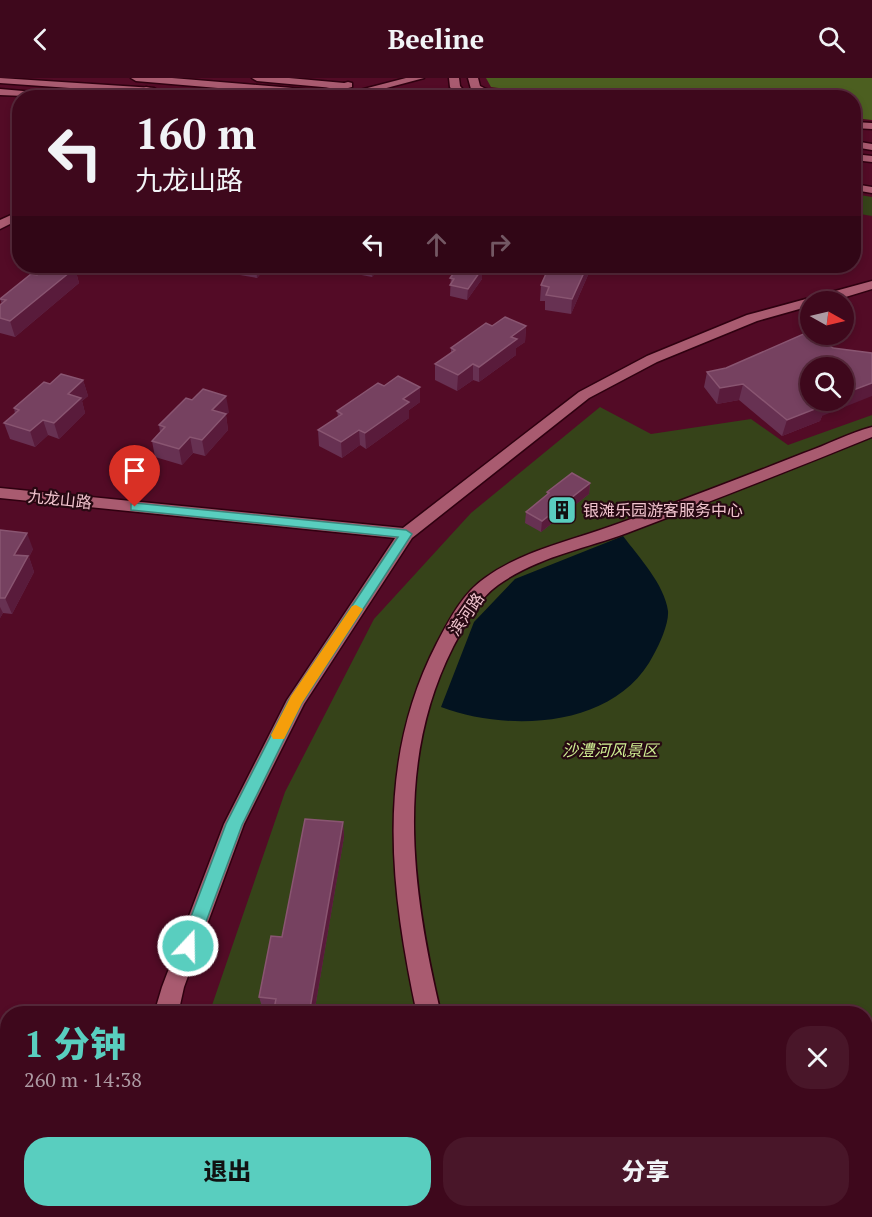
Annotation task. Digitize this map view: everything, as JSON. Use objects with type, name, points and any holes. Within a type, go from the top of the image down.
[{"type":"street","points":[[136,78],[282,90]]},
{"type":"street","points":[[257,78],[341,89],[419,78]]},
{"type":"street","points":[[341,89],[379,78]]},
{"type":"street","points":[[0,80],[146,90]]},
{"type":"street","points":[[850,291],[872,285]]},
{"type":"street","points":[[168,1006],[173,987],[234,824],[249,793],[296,700],[406,534],[584,395],[652,359],[752,318],[800,305]]},
{"type":"street","name":"滨河路","points":[[427,1006],[409,918],[405,879],[407,755],[422,694],[442,649],[468,606],[489,582],[518,564],[616,530],[872,432]]},
{"type":"street","name":"九龙山路","points":[[0,493],[406,534]]},
{"type":"green space","points":[[486,78],[872,78],[872,120],[861,119],[861,90],[514,90],[491,87]]},
{"type":"green space","points":[[861,195],[872,197],[872,216],[861,214]]},
{"type":"green space","name":"沙澧河风景区","points":[[600,407],[651,434],[751,419],[788,445],[872,415],[872,1006],[212,1006],[285,792],[374,619],[471,513]]},
{"type":"water","points":[[623,536],[662,591],[668,611],[666,627],[659,644],[637,679],[615,697],[589,710],[560,718],[529,721],[498,720],[441,707],[474,622],[515,579]]},
{"type":"building","points":[[40,273],[69,273],[10,321],[0,318],[0,305],[6,300],[0,299],[31,274]]},
{"type":"building","points":[[454,273],[479,273],[468,289],[450,285],[454,279],[450,278]]},
{"type":"building","points":[[546,273],[584,273],[572,299],[546,295],[549,287],[541,285]]},
{"type":"building","points":[[505,317],[526,326],[511,337],[517,339],[479,367],[473,364],[458,375],[435,364],[455,350],[451,348],[486,323],[492,326]]},
{"type":"building","points":[[800,336],[800,345],[829,345],[833,348],[872,353],[872,383],[854,390],[854,357],[800,357],[800,411],[810,411],[787,420],[743,384],[720,388],[707,372],[726,368]]},
{"type":"building","points":[[61,374],[83,380],[68,394],[81,398],[54,423],[43,420],[30,431],[4,423],[19,410],[14,408],[44,382],[50,384]]},
{"type":"building","points":[[398,376],[420,387],[403,399],[409,402],[365,433],[359,430],[341,442],[318,430],[342,414],[337,411],[378,383],[384,386]]},
{"type":"building","points":[[203,389],[226,396],[212,410],[226,414],[202,440],[190,437],[179,449],[152,441],[165,427],[159,425],[186,398],[192,400]]},
{"type":"building","points":[[572,473],[590,483],[542,521],[526,512],[549,493],[547,492]]},
{"type":"building","points":[[0,530],[27,533],[14,555],[28,556],[5,598],[0,598]]},
{"type":"building","points":[[305,819],[343,822],[310,1006],[275,1006],[276,999],[259,997],[271,936],[282,937]]},
{"type":"slow traffic","points":[[279,735],[296,700],[356,609]]},
{"type":"place","name":"银滩乐园游客服务中心","points":[[562,510]]},
{"type":"route","points":[[135,507],[406,534],[296,700],[234,824],[188,946]]}]
